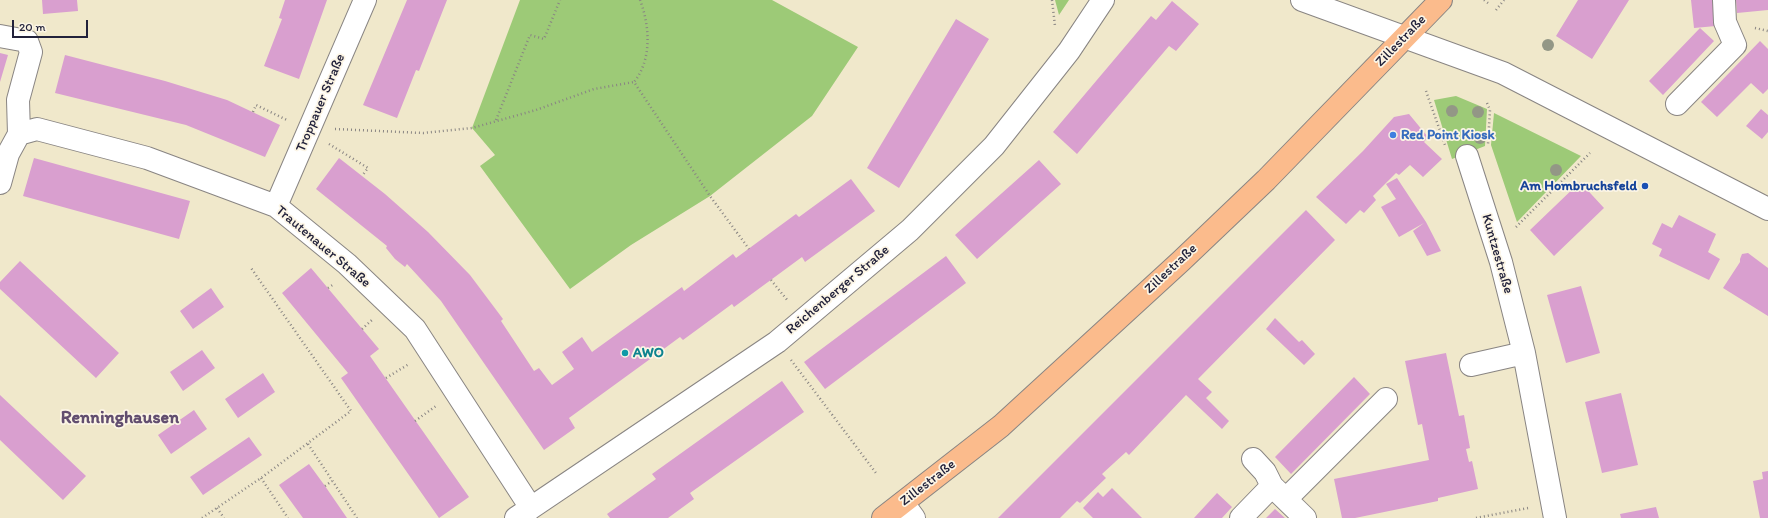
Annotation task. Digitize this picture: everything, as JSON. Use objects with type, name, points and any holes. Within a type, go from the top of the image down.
[{"type":"main road","name":"Zillestraße","points":[[883,518],[909,510],[1181,261],[1266,180],[1441,0]]},
{"type":"street","name":"Troppauer Straße","points":[[276,206],[316,136],[365,0]]},
{"type":"street","name":"Reichenberger Straße","points":[[523,513],[777,342],[910,230],[994,146],[1069,51],[1103,0]]},
{"type":"street","points":[[1302,0],[1512,77],[1768,209]]},
{"type":"street","points":[[1677,104],[1735,45],[1725,22],[1724,0]]},
{"type":"street","points":[[0,36],[27,41],[31,52],[18,100],[19,134],[8,154],[0,182]]},
{"type":"street","name":"Trautenauer Straße","points":[[19,134],[38,129],[147,158],[276,206],[348,264],[415,329],[523,513]]},
{"type":"street","name":"Kuntzestraße","points":[[1468,156],[1501,262],[1524,353],[1555,518]]},
{"type":"street","points":[[1471,365],[1524,353]]},
{"type":"street","points":[[1241,518],[1279,492],[1386,399]]},
{"type":"street","points":[[1253,459],[1265,472],[1279,492],[1305,518]]},
{"type":"path","points":[[496,121],[530,34],[544,40],[560,0]]},
{"type":"path","points":[[331,128],[422,133],[472,128],[536,110],[594,89],[634,82],[640,74],[648,37],[640,0]]},
{"type":"path","points":[[1052,0],[1055,27]]},
{"type":"path","points":[[1484,0],[1488,3]]},
{"type":"path","points":[[1496,10],[1504,0]]},
{"type":"path","points":[[634,82],[710,196],[749,249]]},
{"type":"path","points":[[1426,91],[1451,162],[1488,150],[1490,110],[1487,103]]},
{"type":"path","points":[[254,112],[256,106],[316,136],[368,168],[362,176]]},
{"type":"path","points":[[1514,229],[1590,153]]},
{"type":"path","points":[[202,518],[261,478],[351,411],[251,268]]},
{"type":"path","points":[[771,280],[791,306]]},
{"type":"path","points":[[787,355],[876,473]]},
{"type":"path","points":[[386,378],[410,363]]},
{"type":"path","points":[[308,444],[357,518]]},
{"type":"path","points":[[261,478],[288,518]]},
{"type":"path","points":[[325,486],[332,480]]},
{"type":"path","points":[[1476,518],[1530,507]]},
{"type":"path","points":[[217,508],[224,518]]},
{"type":"green space","points":[[520,0],[772,0],[858,47],[812,116],[710,196],[631,245],[570,289],[480,166],[495,155],[472,128]]},
{"type":"green space","points":[[1055,0],[1069,0],[1059,15]]},
{"type":"green space","points":[[1456,96],[1487,109],[1485,146],[1452,159],[1434,100]]},
{"type":"green space","points":[[1494,113],[1581,156],[1517,222],[1491,145]]},
{"type":"building","points":[[42,0],[77,0],[78,11],[43,14]]},
{"type":"building","points":[[285,0],[327,0],[299,79],[264,66],[282,19],[279,18]]},
{"type":"building","points":[[407,0],[447,0],[419,71],[416,70],[397,118],[363,105]]},
{"type":"building","points":[[1578,0],[1629,0],[1592,59],[1556,36]]},
{"type":"building","points":[[1691,0],[1714,0],[1716,26],[1694,28]]},
{"type":"building","points":[[1736,0],[1768,0],[1768,10],[1737,13]]},
{"type":"building","points":[[1172,1],[1199,24],[1176,51],[1169,46],[1077,154],[1053,132],[1151,16],[1156,20]]},
{"type":"building","points":[[956,19],[989,39],[899,188],[867,168]]},
{"type":"building","points":[[1700,28],[1714,41],[1663,95],[1649,81]]},
{"type":"building","points":[[1760,41],[1768,49],[1768,89],[1763,94],[1751,83],[1717,117],[1701,102]]},
{"type":"building","points":[[0,53],[8,55],[0,82]]},
{"type":"building","points":[[65,55],[165,81],[227,100],[280,125],[265,157],[186,125],[55,93]]},
{"type":"building","points":[[1761,109],[1768,115],[1768,132],[1762,139],[1746,126]]},
{"type":"building","points":[[1409,114],[1428,137],[1424,142],[1442,159],[1423,177],[1410,165],[1399,175],[1396,173],[1373,196],[1376,200],[1364,213],[1360,210],[1346,224],[1316,197],[1363,151],[1394,117]]},
{"type":"building","points":[[34,158],[190,201],[179,239],[23,196]]},
{"type":"building","points":[[339,158],[385,194],[428,232],[470,275],[503,319],[501,321],[534,371],[539,368],[552,385],[574,369],[562,352],[582,337],[592,352],[682,287],[684,291],[733,254],[736,258],[796,214],[799,217],[851,179],[875,211],[805,262],[802,257],[734,307],[732,304],[683,340],[680,337],[569,418],[575,428],[544,450],[441,301],[407,264],[405,267],[395,259],[386,248],[387,246],[316,189]]},
{"type":"building","points":[[1039,160],[1061,184],[977,259],[955,235]]},
{"type":"building","points":[[1397,178],[1426,222],[1441,251],[1427,256],[1413,231],[1424,223],[1399,237],[1381,207],[1396,199],[1386,184]]},
{"type":"building","points":[[1580,182],[1604,208],[1554,256],[1530,230]]},
{"type":"building","points":[[1306,210],[1335,240],[1198,379],[1212,392],[1206,398],[1229,421],[1222,429],[1186,395],[1129,455],[1126,452],[1102,474],[1106,478],[1080,503],[1077,501],[1060,518],[998,518]]},
{"type":"building","points":[[1679,215],[1716,234],[1708,252],[1720,259],[1709,280],[1659,256],[1662,249],[1652,244],[1662,223],[1672,228]]},
{"type":"building","points":[[1748,253],[1768,268],[1768,316],[1723,288],[1740,262],[1742,254]]},
{"type":"building","points":[[946,256],[966,283],[825,389],[804,362]]},
{"type":"building","points":[[20,261],[119,353],[96,378],[0,289],[0,282]]},
{"type":"building","points":[[311,268],[379,349],[370,356],[469,497],[439,518],[341,378],[348,373],[282,293]]},
{"type":"building","points":[[1581,286],[1600,353],[1566,363],[1547,295]]},
{"type":"building","points":[[211,288],[224,307],[193,329],[180,311]]},
{"type":"building","points":[[1275,318],[1299,342],[1302,340],[1315,354],[1304,365],[1266,329]]},
{"type":"building","points":[[202,350],[215,368],[183,391],[170,372]]},
{"type":"building","points":[[1446,353],[1459,416],[1464,415],[1470,448],[1466,449],[1469,462],[1472,461],[1478,489],[1438,498],[1438,501],[1355,518],[1342,518],[1334,479],[1429,460],[1422,424],[1418,425],[1405,361]]},
{"type":"building","points":[[263,373],[275,392],[238,418],[225,399]]},
{"type":"building","points":[[1354,377],[1370,394],[1291,474],[1275,457]]},
{"type":"building","points":[[782,381],[804,412],[690,493],[694,499],[668,518],[610,518],[607,514],[656,479],[652,474]]},
{"type":"building","points":[[1621,393],[1638,465],[1602,473],[1585,402]]},
{"type":"building","points":[[0,395],[86,476],[63,500],[0,440]]},
{"type":"building","points":[[194,410],[207,429],[171,454],[158,435]]},
{"type":"building","points":[[249,437],[262,455],[203,495],[190,477]]},
{"type":"building","points":[[309,464],[347,518],[303,518],[279,485]]},
{"type":"building","points":[[1768,471],[1768,518],[1760,518],[1753,481],[1763,479],[1762,472]]},
{"type":"building","points":[[1112,488],[1142,518],[1093,518],[1083,508],[1098,492],[1103,497]]},
{"type":"building","points":[[1217,493],[1232,507],[1222,518],[1194,518]]},
{"type":"building","points":[[1656,507],[1659,518],[1621,518],[1620,514]]},
{"type":"building","points":[[1275,509],[1285,518],[1266,518]]},
{"type":"place","name":"Red Point Kiosk","points":[[1393,135]]},
{"type":"place","name":"Am Hombruchsfeld","points":[[1645,186]]},
{"type":"place","name":"AWO","points":[[625,353]]},
{"type":"district","name":"Renninghausen","points":[[120,418]]}]
